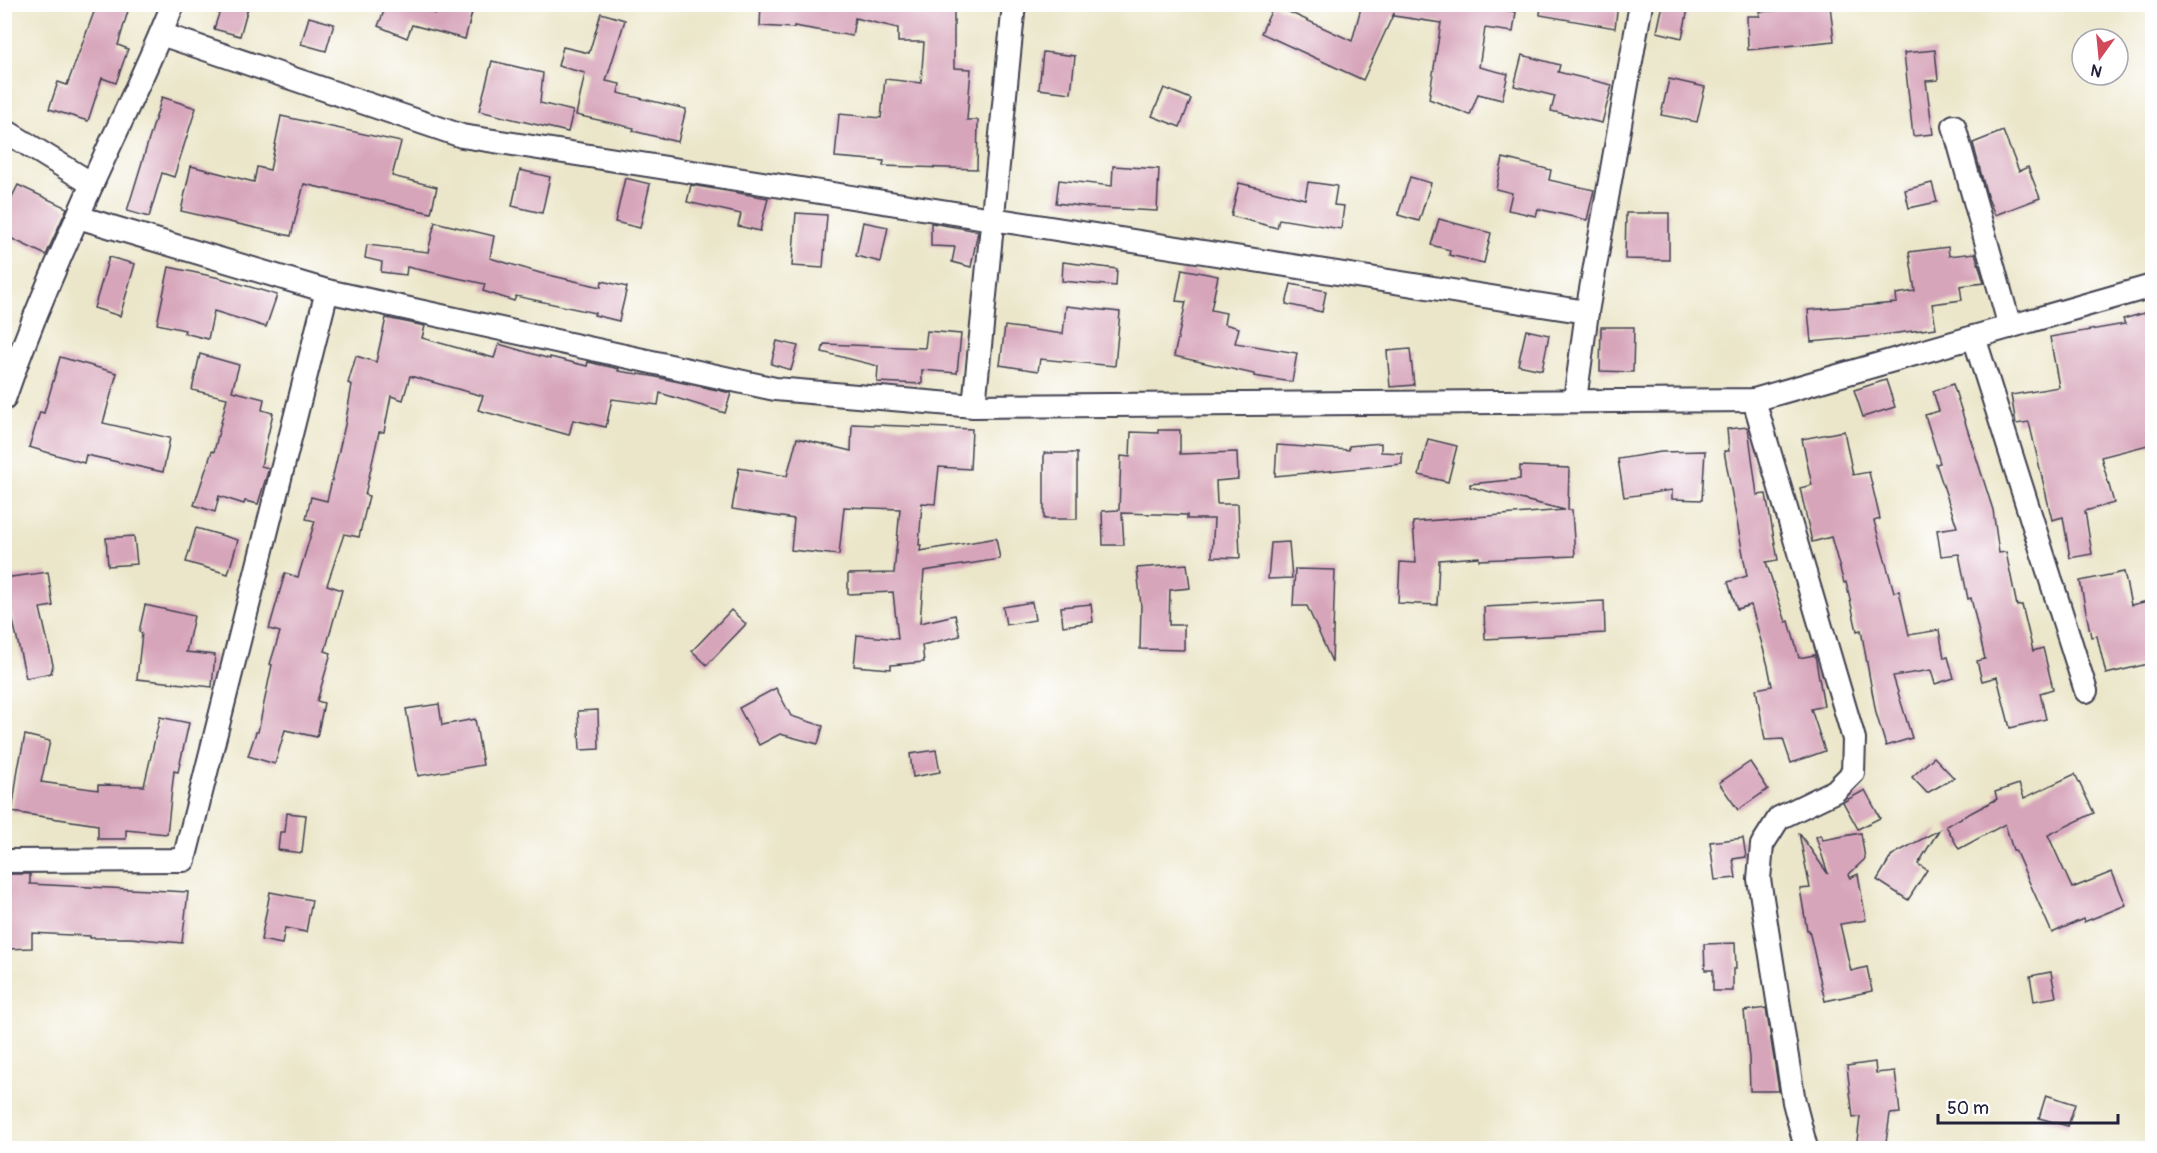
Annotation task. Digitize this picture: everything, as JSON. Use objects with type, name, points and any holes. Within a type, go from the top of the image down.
[{"type":"street","points":[[4,399],[11,359],[78,217],[173,4]]},
{"type":"street","points":[[974,406],[1014,4]]},
{"type":"street","points":[[1575,400],[1587,312],[1641,4]]},
{"type":"street","points":[[161,34],[462,136],[992,217],[1587,312]]},
{"type":"street","points":[[1954,126],[2010,327]]},
{"type":"street","points":[[4,130],[92,184]]},
{"type":"street","points":[[78,217],[327,291],[775,389],[974,406],[1754,400],[2152,286]]},
{"type":"street","points":[[4,861],[184,860],[327,291]]},
{"type":"street","points":[[1974,337],[2086,691]]},
{"type":"street","points":[[1754,400],[1854,739],[1853,773],[1835,791],[1779,818],[1762,845],[1759,879],[1794,1102],[1806,1149]]},
{"type":"building","points":[[97,4],[130,4],[118,45],[128,49],[116,83],[102,78],[88,121],[49,109],[58,82],[67,85]]},
{"type":"building","points":[[222,4],[249,4],[240,36],[214,29]]},
{"type":"building","points":[[387,4],[410,4],[435,14],[437,4],[458,4],[473,9],[465,39],[412,25],[407,38],[378,26]]},
{"type":"building","points":[[761,4],[954,4],[954,68],[971,69],[967,120],[978,120],[977,169],[883,166],[884,161],[835,157],[839,114],[881,118],[885,79],[921,83],[924,42],[898,42],[898,28],[855,18],[852,36],[794,26],[794,28],[760,26]]},
{"type":"building","points":[[1362,4],[1468,4],[1516,12],[1513,32],[1485,28],[1479,67],[1508,74],[1502,100],[1478,94],[1470,115],[1429,99],[1441,23],[1394,16],[1394,13],[1363,80],[1261,33],[1274,5],[1352,41]]},
{"type":"building","points":[[1541,4],[1618,4],[1615,28],[1540,15]]},
{"type":"building","points":[[1663,4],[1689,4],[1682,38],[1657,32]]},
{"type":"building","points":[[1830,5],[1834,41],[1748,50],[1747,16],[1760,16],[1759,12]]},
{"type":"building","points":[[601,13],[625,20],[606,81],[620,84],[618,93],[686,109],[678,142],[633,131],[634,128],[576,115],[585,73],[558,66],[563,47],[589,53]]},
{"type":"building","points":[[309,17],[334,24],[326,51],[301,44]]},
{"type":"building","points":[[1935,50],[1938,80],[1926,81],[1933,134],[1913,136],[1904,53]]},
{"type":"building","points":[[1043,52],[1075,56],[1071,93],[1039,89]]},
{"type":"building","points":[[1522,55],[1560,65],[1558,72],[1612,85],[1602,123],[1551,111],[1555,96],[1514,86]]},
{"type":"building","points":[[492,61],[543,73],[540,103],[573,111],[568,132],[479,111]]},
{"type":"building","points":[[1669,79],[1705,87],[1697,122],[1661,115]]},
{"type":"building","points":[[1164,88],[1191,99],[1180,127],[1152,116]]},
{"type":"building","points":[[162,97],[196,108],[174,177],[162,173],[149,217],[127,211]]},
{"type":"building","points":[[281,116],[401,142],[392,176],[437,187],[431,213],[304,184],[291,236],[181,211],[191,166],[254,182],[257,167],[270,170]]},
{"type":"building","points":[[2003,131],[2019,171],[2028,167],[2040,198],[1995,215],[1987,196],[1973,143]]},
{"type":"building","points":[[1503,158],[1551,170],[1549,180],[1594,190],[1587,220],[1538,209],[1536,216],[1508,210],[1512,193],[1496,189]]},
{"type":"building","points":[[1113,166],[1159,169],[1157,211],[1056,203],[1059,180],[1112,186]]},
{"type":"building","points":[[520,170],[550,177],[542,213],[512,206]]},
{"type":"building","points":[[1410,177],[1431,183],[1419,221],[1398,215]]},
{"type":"building","points":[[625,178],[650,184],[640,228],[615,222]]},
{"type":"building","points":[[1308,182],[1337,186],[1334,205],[1344,206],[1341,229],[1279,219],[1277,228],[1231,216],[1239,183],[1305,199]]},
{"type":"building","points":[[1932,183],[1937,202],[1909,208],[1905,190]]},
{"type":"building","points":[[18,185],[67,208],[46,255],[4,235],[4,213]]},
{"type":"building","points":[[691,185],[768,198],[760,231],[738,226],[741,214],[687,202]]},
{"type":"building","points":[[796,213],[827,215],[823,268],[792,266]]},
{"type":"building","points":[[1626,213],[1669,213],[1669,260],[1625,259]]},
{"type":"building","points":[[1439,219],[1491,233],[1484,263],[1449,255],[1450,250],[1431,245]]},
{"type":"building","points":[[435,222],[494,236],[490,258],[540,273],[601,287],[602,281],[627,287],[619,321],[594,315],[595,313],[516,296],[514,301],[483,291],[485,284],[407,267],[406,275],[381,272],[382,262],[365,258],[367,245],[428,252]]},
{"type":"building","points":[[863,222],[888,227],[881,262],[856,256]]},
{"type":"building","points":[[931,223],[978,231],[971,267],[952,262],[955,247],[931,246]]},
{"type":"building","points":[[1948,247],[1949,256],[1975,253],[1984,283],[1960,286],[1962,300],[1932,304],[1936,328],[1811,342],[1808,310],[1897,303],[1896,294],[1915,291],[1909,252]]},
{"type":"building","points":[[109,257],[135,264],[120,316],[94,308]]},
{"type":"building","points":[[1063,262],[1117,269],[1116,286],[1062,281]]},
{"type":"building","points":[[169,267],[220,278],[277,295],[266,327],[214,311],[208,339],[184,333],[185,330],[157,324]]},
{"type":"building","points":[[1182,269],[1218,276],[1211,310],[1226,313],[1224,324],[1239,328],[1235,343],[1297,353],[1292,382],[1254,376],[1254,374],[1174,356],[1186,302],[1176,301]]},
{"type":"building","points":[[1291,284],[1326,291],[1322,312],[1286,304]]},
{"type":"building","points":[[1066,306],[1120,312],[1115,366],[1040,359],[1038,371],[1000,365],[1005,326],[1063,334]]},
{"type":"building","points":[[2152,311],[2152,444],[2101,457],[2114,503],[2085,511],[2092,554],[2070,558],[2063,517],[2052,520],[2029,422],[2016,424],[2011,395],[2059,387],[2050,337],[2125,324],[2123,319]]},
{"type":"building","points":[[386,318],[425,326],[422,338],[494,358],[499,344],[550,359],[550,357],[587,366],[588,362],[619,369],[618,371],[731,393],[725,413],[660,393],[658,405],[612,399],[606,427],[573,420],[569,435],[478,410],[483,396],[410,376],[403,400],[391,396],[384,432],[379,432],[365,495],[369,496],[359,537],[344,534],[327,585],[342,590],[325,651],[331,653],[317,701],[324,703],[317,737],[285,730],[275,764],[248,756],[256,732],[258,732],[272,665],[270,664],[280,632],[269,629],[285,573],[298,577],[315,521],[306,519],[311,497],[327,501],[345,425],[352,385],[348,383],[356,356],[376,362]]},
{"type":"building","points":[[1601,327],[1634,327],[1633,372],[1600,371]]},
{"type":"building","points":[[1526,330],[1549,335],[1542,370],[1518,365]]},
{"type":"building","points":[[927,331],[961,334],[957,373],[922,370],[922,384],[877,382],[878,366],[822,352],[824,344],[925,348]]},
{"type":"building","points":[[777,341],[798,346],[791,370],[771,364]]},
{"type":"building","points":[[1410,349],[1414,385],[1390,387],[1387,351]]},
{"type":"building","points":[[200,354],[239,365],[232,391],[264,399],[262,410],[273,413],[261,466],[269,468],[258,504],[245,501],[244,504],[219,496],[215,512],[194,505],[212,451],[214,452],[227,398],[192,390]]},
{"type":"building","points":[[60,357],[117,373],[103,423],[170,438],[163,472],[86,455],[84,463],[29,447],[40,412],[44,413]]},
{"type":"building","points":[[1886,380],[1895,407],[1863,417],[1854,390]]},
{"type":"building","points":[[1953,384],[1993,510],[1999,553],[2006,552],[2017,606],[2022,605],[2033,651],[2043,648],[2053,689],[2040,693],[2046,719],[2010,728],[1997,677],[1982,681],[1977,661],[1985,659],[1971,598],[1968,599],[1959,554],[1941,556],[1937,530],[1957,527],[1936,464],[1940,463],[1925,415],[1939,411],[1933,391]]},
{"type":"building","points":[[852,424],[972,429],[970,469],[939,467],[935,504],[922,503],[920,551],[996,538],[1000,559],[924,571],[920,623],[955,615],[960,636],[922,645],[924,662],[891,665],[891,669],[854,666],[857,635],[898,639],[893,592],[848,594],[848,574],[894,573],[900,509],[844,507],[839,555],[791,550],[794,519],[732,509],[739,468],[787,476],[797,438],[851,451]]},
{"type":"building","points":[[1748,427],[1757,495],[1766,494],[1778,560],[1766,562],[1786,622],[1789,621],[1799,658],[1815,655],[1824,706],[1811,709],[1825,751],[1791,763],[1783,739],[1765,740],[1756,689],[1772,686],[1768,666],[1751,605],[1737,609],[1728,582],[1747,576],[1724,451],[1729,451],[1727,429]]},
{"type":"building","points":[[1158,430],[1180,430],[1180,454],[1237,452],[1238,479],[1216,481],[1217,504],[1238,504],[1240,558],[1212,557],[1214,519],[1187,519],[1187,515],[1122,513],[1124,545],[1103,545],[1102,511],[1119,510],[1121,456],[1130,457],[1131,432],[1158,433]]},
{"type":"building","points":[[1844,431],[1853,475],[1869,472],[1880,519],[1874,521],[1894,592],[1899,591],[1909,635],[1939,630],[1944,658],[1948,657],[1954,678],[1935,684],[1931,670],[1893,676],[1912,738],[1886,746],[1876,713],[1861,630],[1857,631],[1846,582],[1844,583],[1831,537],[1812,542],[1800,488],[1812,485],[1802,439]]},
{"type":"building","points":[[1428,439],[1457,446],[1448,482],[1419,475]]},
{"type":"building","points":[[1381,443],[1381,452],[1402,453],[1402,464],[1275,476],[1277,445],[1349,450],[1349,446]]},
{"type":"building","points":[[1705,451],[1702,500],[1672,499],[1672,490],[1624,497],[1618,459],[1661,452]]},
{"type":"building","points":[[1044,453],[1077,453],[1077,519],[1044,519]]},
{"type":"building","points":[[1520,466],[1569,468],[1568,510],[1572,510],[1575,556],[1479,560],[1479,557],[1439,560],[1437,605],[1398,603],[1400,562],[1416,563],[1413,522],[1565,510],[1470,487],[1470,484],[1520,479]]},
{"type":"building","points":[[196,528],[238,540],[228,574],[186,562]]},
{"type":"building","points":[[134,536],[137,564],[108,566],[106,538]]},
{"type":"building","points":[[1289,542],[1292,578],[1268,579],[1271,543]]},
{"type":"building","points":[[1187,564],[1190,588],[1170,590],[1169,625],[1184,625],[1184,650],[1140,649],[1141,606],[1137,568]]},
{"type":"building","points":[[1295,569],[1335,570],[1332,662],[1307,606],[1293,606]]},
{"type":"building","points":[[48,572],[53,606],[40,608],[53,665],[51,673],[26,678],[11,612],[9,612],[4,578]]},
{"type":"building","points":[[2124,572],[2131,605],[2152,600],[2152,663],[2106,674],[2097,636],[2091,637],[2080,581]]},
{"type":"building","points":[[1604,601],[1605,633],[1485,639],[1484,607]]},
{"type":"building","points":[[1032,602],[1035,620],[1006,625],[1003,607]]},
{"type":"building","points":[[1091,604],[1093,622],[1063,626],[1061,607]]},
{"type":"building","points":[[145,605],[194,616],[186,652],[215,655],[212,687],[137,679],[142,633],[139,632]]},
{"type":"building","points":[[731,610],[746,624],[707,665],[692,651]]},
{"type":"building","points":[[776,688],[791,716],[823,726],[818,744],[780,734],[759,745],[739,708]]},
{"type":"building","points":[[439,704],[442,725],[475,719],[483,765],[418,776],[406,709]]},
{"type":"building","points":[[598,710],[599,749],[580,750],[578,711]]},
{"type":"building","points":[[160,717],[189,723],[178,772],[174,771],[167,834],[126,830],[126,839],[98,839],[98,825],[12,812],[25,735],[50,741],[41,782],[98,790],[98,785],[144,786]]},
{"type":"building","points":[[936,750],[940,772],[913,777],[910,754]]},
{"type":"building","points":[[1934,757],[1954,778],[1927,793],[1912,777]]},
{"type":"building","points":[[1750,762],[1768,789],[1738,810],[1719,783]]},
{"type":"building","points":[[2075,774],[2094,813],[2048,835],[2072,888],[2112,872],[2126,905],[2084,922],[2083,919],[2052,933],[2015,850],[2013,850],[2005,824],[1959,849],[1946,826],[1997,799],[1995,792],[2019,784],[2024,798]]},
{"type":"building","points":[[1865,790],[1880,818],[1858,829],[1843,802]]},
{"type":"building","points":[[287,813],[306,815],[302,853],[278,850],[280,832],[285,832]]},
{"type":"building","points":[[1939,830],[1918,864],[1927,870],[1908,900],[1877,880],[1892,855]]},
{"type":"building","points":[[1799,833],[1828,874],[1816,837],[1820,835],[1823,840],[1861,833],[1865,859],[1848,875],[1850,878],[1858,874],[1866,920],[1840,924],[1851,971],[1867,967],[1872,991],[1825,1001],[1809,930],[1807,930],[1800,889],[1810,888]]},
{"type":"building","points":[[1743,838],[1746,857],[1733,859],[1736,878],[1715,880],[1710,842]]},
{"type":"building","points":[[4,874],[30,874],[30,884],[188,892],[182,943],[32,933],[32,948],[8,949],[7,936],[4,936]]},
{"type":"building","points":[[270,892],[312,900],[306,932],[285,928],[282,944],[261,940]]},
{"type":"building","points":[[1735,943],[1736,969],[1733,969],[1733,991],[1713,991],[1713,970],[1705,970],[1704,944]]},
{"type":"building","points":[[2051,972],[2056,997],[2034,1001],[2030,976]]},
{"type":"building","points":[[1766,1008],[1779,1091],[1750,1091],[1744,1011]]},
{"type":"building","points":[[1875,1062],[1876,1073],[1895,1071],[1900,1113],[1890,1114],[1885,1149],[1856,1149],[1860,1117],[1853,1118],[1847,1066]]},
{"type":"building","points":[[2046,1095],[2075,1104],[2068,1126],[2039,1118]]}]
